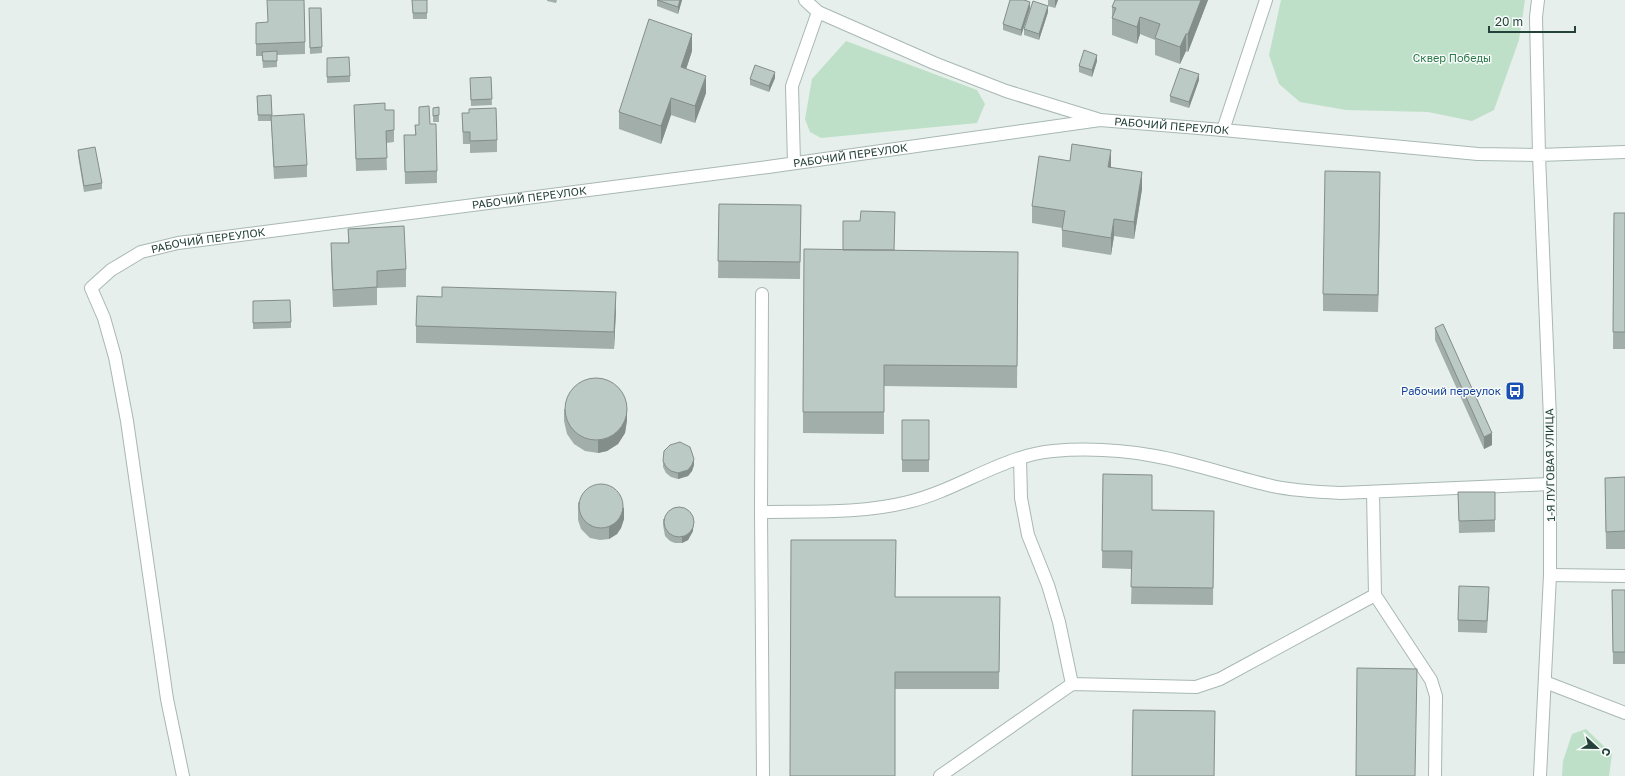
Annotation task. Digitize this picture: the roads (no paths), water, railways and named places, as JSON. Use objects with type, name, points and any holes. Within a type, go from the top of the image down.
[{"type":"street","points":[[805,0],[818,12],[934,63],[1006,91],[1100,120]]},
{"type":"street","points":[[1224,130],[1266,0]]},
{"type":"street","name":"1-Я ЛУГОВАЯ УЛИЦА","points":[[1538,0],[1536,17],[1539,155],[1550,419],[1550,576],[1540,776]]},
{"type":"street","points":[[794,163],[792,86],[818,12]]},
{"type":"street","name":"РАБОЧИЙ ПЕРЕУЛОК","points":[[183,776],[167,699],[127,421],[113,350],[104,318],[91,288],[111,270],[142,252],[178,243],[794,163],[1100,120],[1478,154],[1539,155],[1625,152]]},
{"type":"street","points":[[762,294],[760,512],[763,776]]},
{"type":"street","points":[[760,512],[863,510],[909,502],[948,489],[1020,458],[1052,451],[1111,450],[1156,456],[1274,486],[1322,492],[1373,492],[1550,484]]},
{"type":"street","points":[[1020,458],[1021,498],[1028,535],[1059,622],[1072,684]]},
{"type":"street","points":[[1373,492],[1375,595],[1431,680],[1436,696],[1435,776]]},
{"type":"street","points":[[1550,576],[1625,576]]},
{"type":"street","points":[[940,776],[1072,684],[1196,686],[1220,679],[1375,595]]},
{"type":"street","points":[[1545,682],[1625,713]]},
{"type":"place","name":"Рабочий переулок","points":[[1515,391]]},
{"type":"park label","name":"Сквер Победы","points":[[1452,58]]}]
